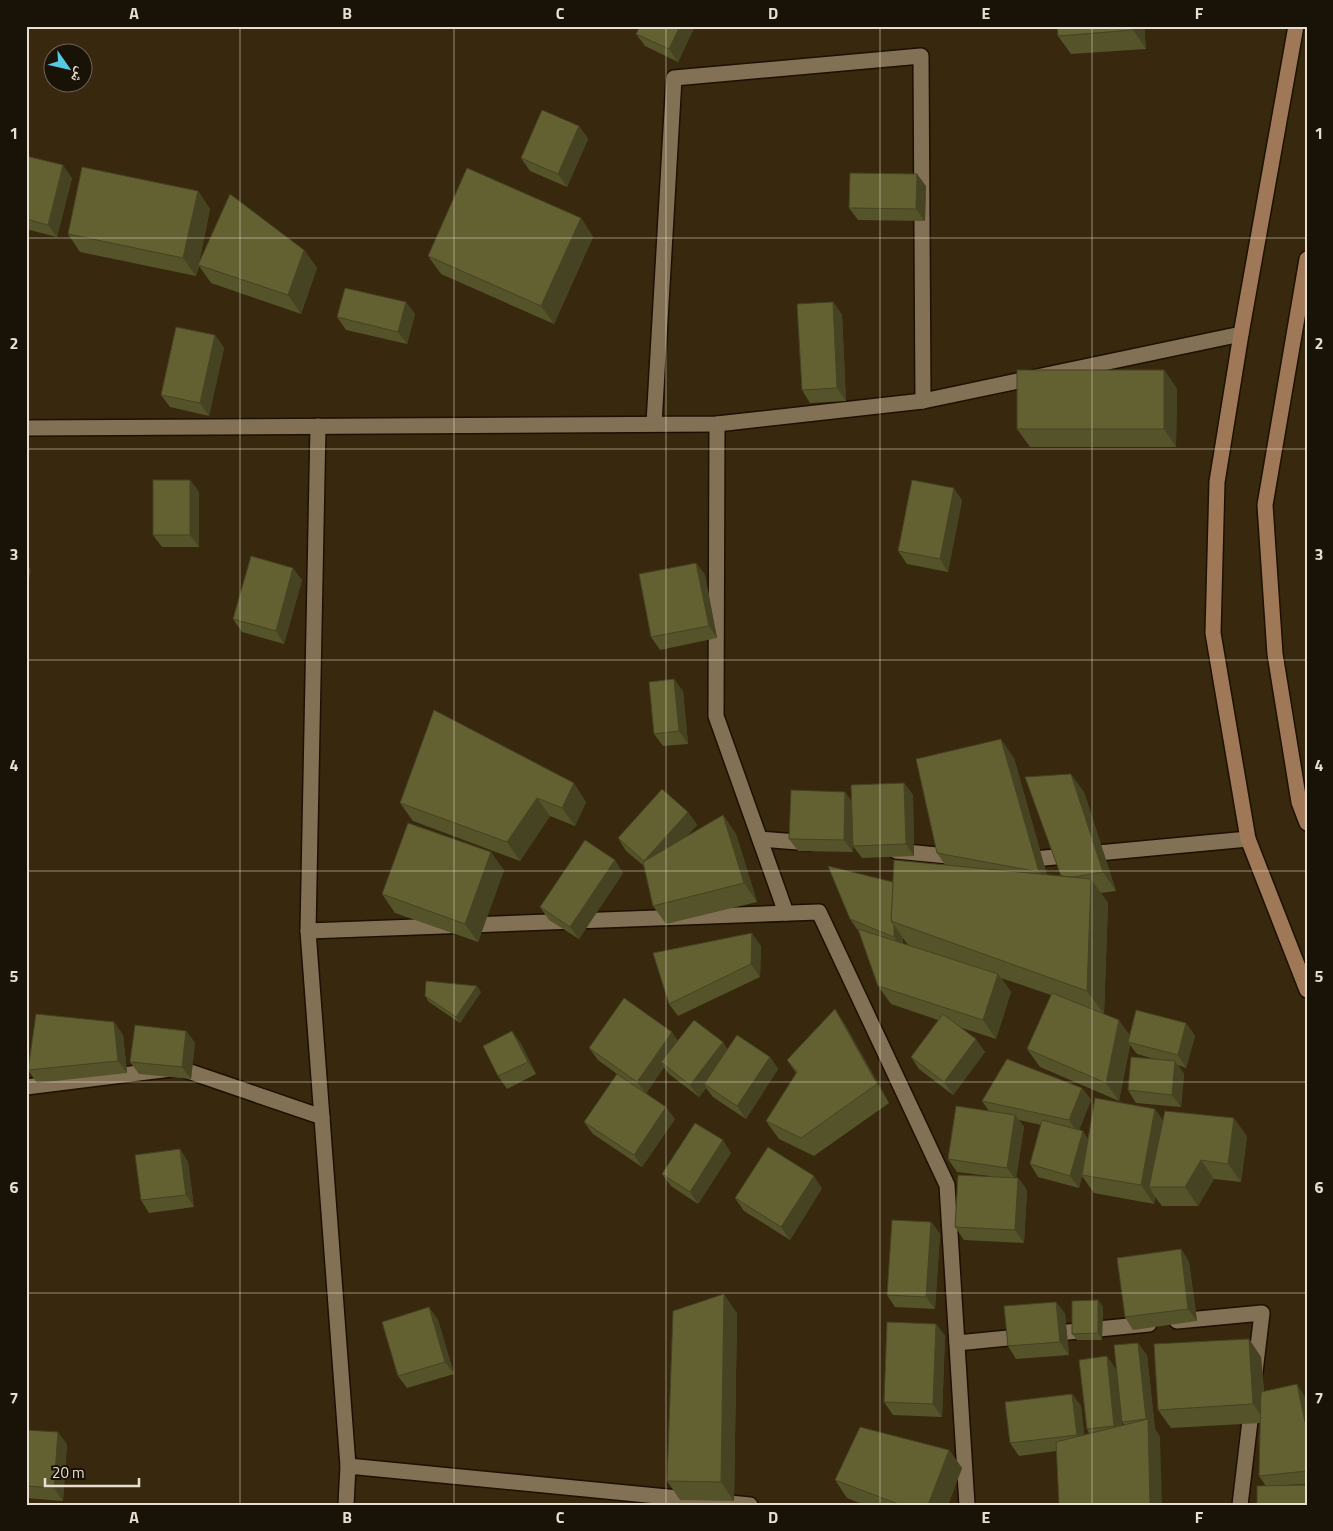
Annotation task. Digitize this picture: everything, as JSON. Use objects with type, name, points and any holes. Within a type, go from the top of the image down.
[{"type":"street","points":[[1296,26],[1241,334],[1217,482],[1213,632],[1248,839],[1307,990]]},
{"type":"street","points":[[654,424],[674,78],[921,56],[923,401]]},
{"type":"street","points":[[1307,259],[1265,505],[1275,654],[1299,802],[1307,823]]},
{"type":"street","points":[[26,428],[717,424],[923,401],[1241,334]]},
{"type":"street","points":[[717,424],[716,716],[786,913]]},
{"type":"street","points":[[318,426],[308,931],[348,1466],[346,1505]]},
{"type":"street","points":[[760,839],[829,845]]},
{"type":"street","points":[[1008,862],[1248,839]]},
{"type":"street","points":[[879,850],[968,858]]},
{"type":"street","points":[[308,931],[819,912],[946,1185],[967,1505]]},
{"type":"street","points":[[26,1087],[179,1068],[322,1117]]},
{"type":"street","points":[[957,1343],[1262,1313],[1240,1505]]},
{"type":"street","points":[[348,1466],[750,1505]]},
{"type":"building","points":[[640,26],[680,26],[669,49],[636,34]]},
{"type":"building","points":[[1057,26],[1132,26],[1133,30],[1058,36]]},
{"type":"building","points":[[542,110],[579,126],[558,174],[521,158]]},
{"type":"building","points":[[26,156],[63,165],[48,225],[26,219]]},
{"type":"building","points":[[82,167],[198,191],[183,258],[68,234]]},
{"type":"building","points":[[467,168],[581,218],[541,306],[428,256]]},
{"type":"building","points":[[850,173],[917,174],[916,209],[849,208]]},
{"type":"building","points":[[230,194],[304,250],[288,295],[198,265]]},
{"type":"building","points":[[345,288],[406,302],[398,332],[337,317]]},
{"type":"building","points":[[833,302],[837,388],[802,390],[797,304]]},
{"type":"building","points":[[176,327],[215,335],[200,403],[161,395]]},
{"type":"building","points":[[1017,370],[1164,370],[1164,429],[1017,429]]},
{"type":"building","points":[[153,480],[190,480],[190,535],[153,535]]},
{"type":"building","points":[[912,480],[954,488],[940,559],[898,551]]},
{"type":"building","points":[[251,556],[293,568],[276,631],[233,619]]},
{"type":"building","points":[[696,563],[709,626],[651,637],[639,574]]},
{"type":"building","points":[[674,679],[679,731],[654,734],[649,682]]},
{"type":"building","points":[[434,710],[574,783],[562,808],[537,798],[507,842],[400,803]]},
{"type":"building","points":[[1001,739],[1039,872],[937,853],[916,759]]},
{"type":"building","points":[[1071,774],[1103,872],[1074,877],[1061,876],[1025,777]]},
{"type":"building","points":[[904,783],[906,844],[853,846],[851,785]]},
{"type":"building","points":[[662,789],[688,812],[644,861],[618,838]]},
{"type":"building","points":[[791,790],[845,792],[844,840],[789,839]]},
{"type":"building","points":[[723,815],[744,883],[653,906],[643,862]]},
{"type":"building","points":[[408,823],[491,852],[465,924],[382,894]]},
{"type":"building","points":[[585,840],[615,860],[570,927],[540,907]]},
{"type":"building","points":[[894,860],[1091,879],[1087,991],[891,921]]},
{"type":"building","points":[[828,866],[893,882],[891,921],[894,925],[894,937],[850,919]]},
{"type":"building","points":[[858,929],[998,974],[983,1020],[878,986]]},
{"type":"building","points":[[752,933],[751,964],[669,1004],[653,953]]},
{"type":"building","points":[[426,981],[477,986],[456,1017],[425,996]]},
{"type":"building","points":[[1052,993],[1119,1020],[1106,1083],[1027,1049]]},
{"type":"building","points":[[624,998],[672,1032],[637,1082],[589,1048]]},
{"type":"building","points":[[835,1009],[877,1084],[801,1138],[766,1121],[797,1072],[787,1060]]},
{"type":"building","points":[[1136,1010],[1186,1023],[1178,1055],[1128,1042]]},
{"type":"building","points":[[36,1014],[114,1022],[118,1061],[28,1070]]},
{"type":"building","points":[[943,1014],[976,1039],[944,1082],[911,1057]]},
{"type":"building","points":[[694,1020],[723,1042],[690,1085],[661,1062]]},
{"type":"building","points":[[135,1025],[186,1031],[182,1067],[130,1062]]},
{"type":"building","points":[[512,1031],[528,1062],[498,1076],[483,1046]]},
{"type":"building","points":[[737,1035],[770,1057],[737,1106],[704,1084]]},
{"type":"building","points":[[1131,1057],[1175,1061],[1172,1095],[1128,1090]]},
{"type":"building","points":[[1007,1059],[1082,1088],[1069,1120],[982,1101]]},
{"type":"building","points":[[617,1074],[666,1107],[634,1155],[584,1122]]},
{"type":"building","points":[[1095,1098],[1155,1109],[1141,1185],[1082,1175]]},
{"type":"building","points":[[956,1106],[1015,1115],[1007,1168],[948,1159]]},
{"type":"building","points":[[1165,1111],[1234,1118],[1228,1164],[1201,1160],[1185,1187],[1149,1187]]},
{"type":"building","points":[[1042,1120],[1083,1131],[1070,1176],[1030,1164]]},
{"type":"building","points":[[695,1123],[723,1140],[690,1192],[662,1174]]},
{"type":"building","points":[[768,1147],[814,1176],[781,1227],[735,1198]]},
{"type":"building","points":[[180,1149],[186,1195],[141,1200],[135,1155]]},
{"type":"building","points":[[958,1175],[1018,1178],[1015,1230],[955,1227]]},
{"type":"building","points":[[892,1220],[931,1222],[926,1297],[887,1295]]},
{"type":"building","points":[[1181,1249],[1188,1309],[1125,1317],[1117,1258]]},
{"type":"building","points":[[724,1294],[721,1482],[667,1481],[673,1311]]},
{"type":"building","points":[[1098,1300],[1098,1333],[1072,1334],[1072,1301]]},
{"type":"building","points":[[1056,1302],[1060,1342],[1008,1346],[1004,1306]]},
{"type":"building","points":[[429,1307],[445,1362],[398,1376],[382,1322]]},
{"type":"building","points":[[887,1322],[936,1324],[933,1404],[884,1402]]},
{"type":"building","points":[[1249,1339],[1253,1404],[1158,1410],[1154,1344]]},
{"type":"building","points":[[1138,1343],[1146,1419],[1122,1422],[1114,1345]]},
{"type":"building","points":[[1107,1356],[1114,1426],[1087,1429],[1079,1360]]},
{"type":"building","points":[[1297,1384],[1307,1431],[1307,1471],[1259,1476],[1261,1392]]},
{"type":"building","points":[[1072,1394],[1077,1435],[1010,1443],[1005,1402]]},
{"type":"building","points":[[1148,1419],[1150,1505],[1059,1505],[1056,1442]]},
{"type":"building","points":[[860,1427],[949,1450],[928,1505],[901,1505],[835,1480]]},
{"type":"building","points":[[26,1430],[58,1432],[54,1488],[26,1486]]},
{"type":"building","points":[[1307,1485],[1307,1505],[1257,1505],[1257,1486]]}]
